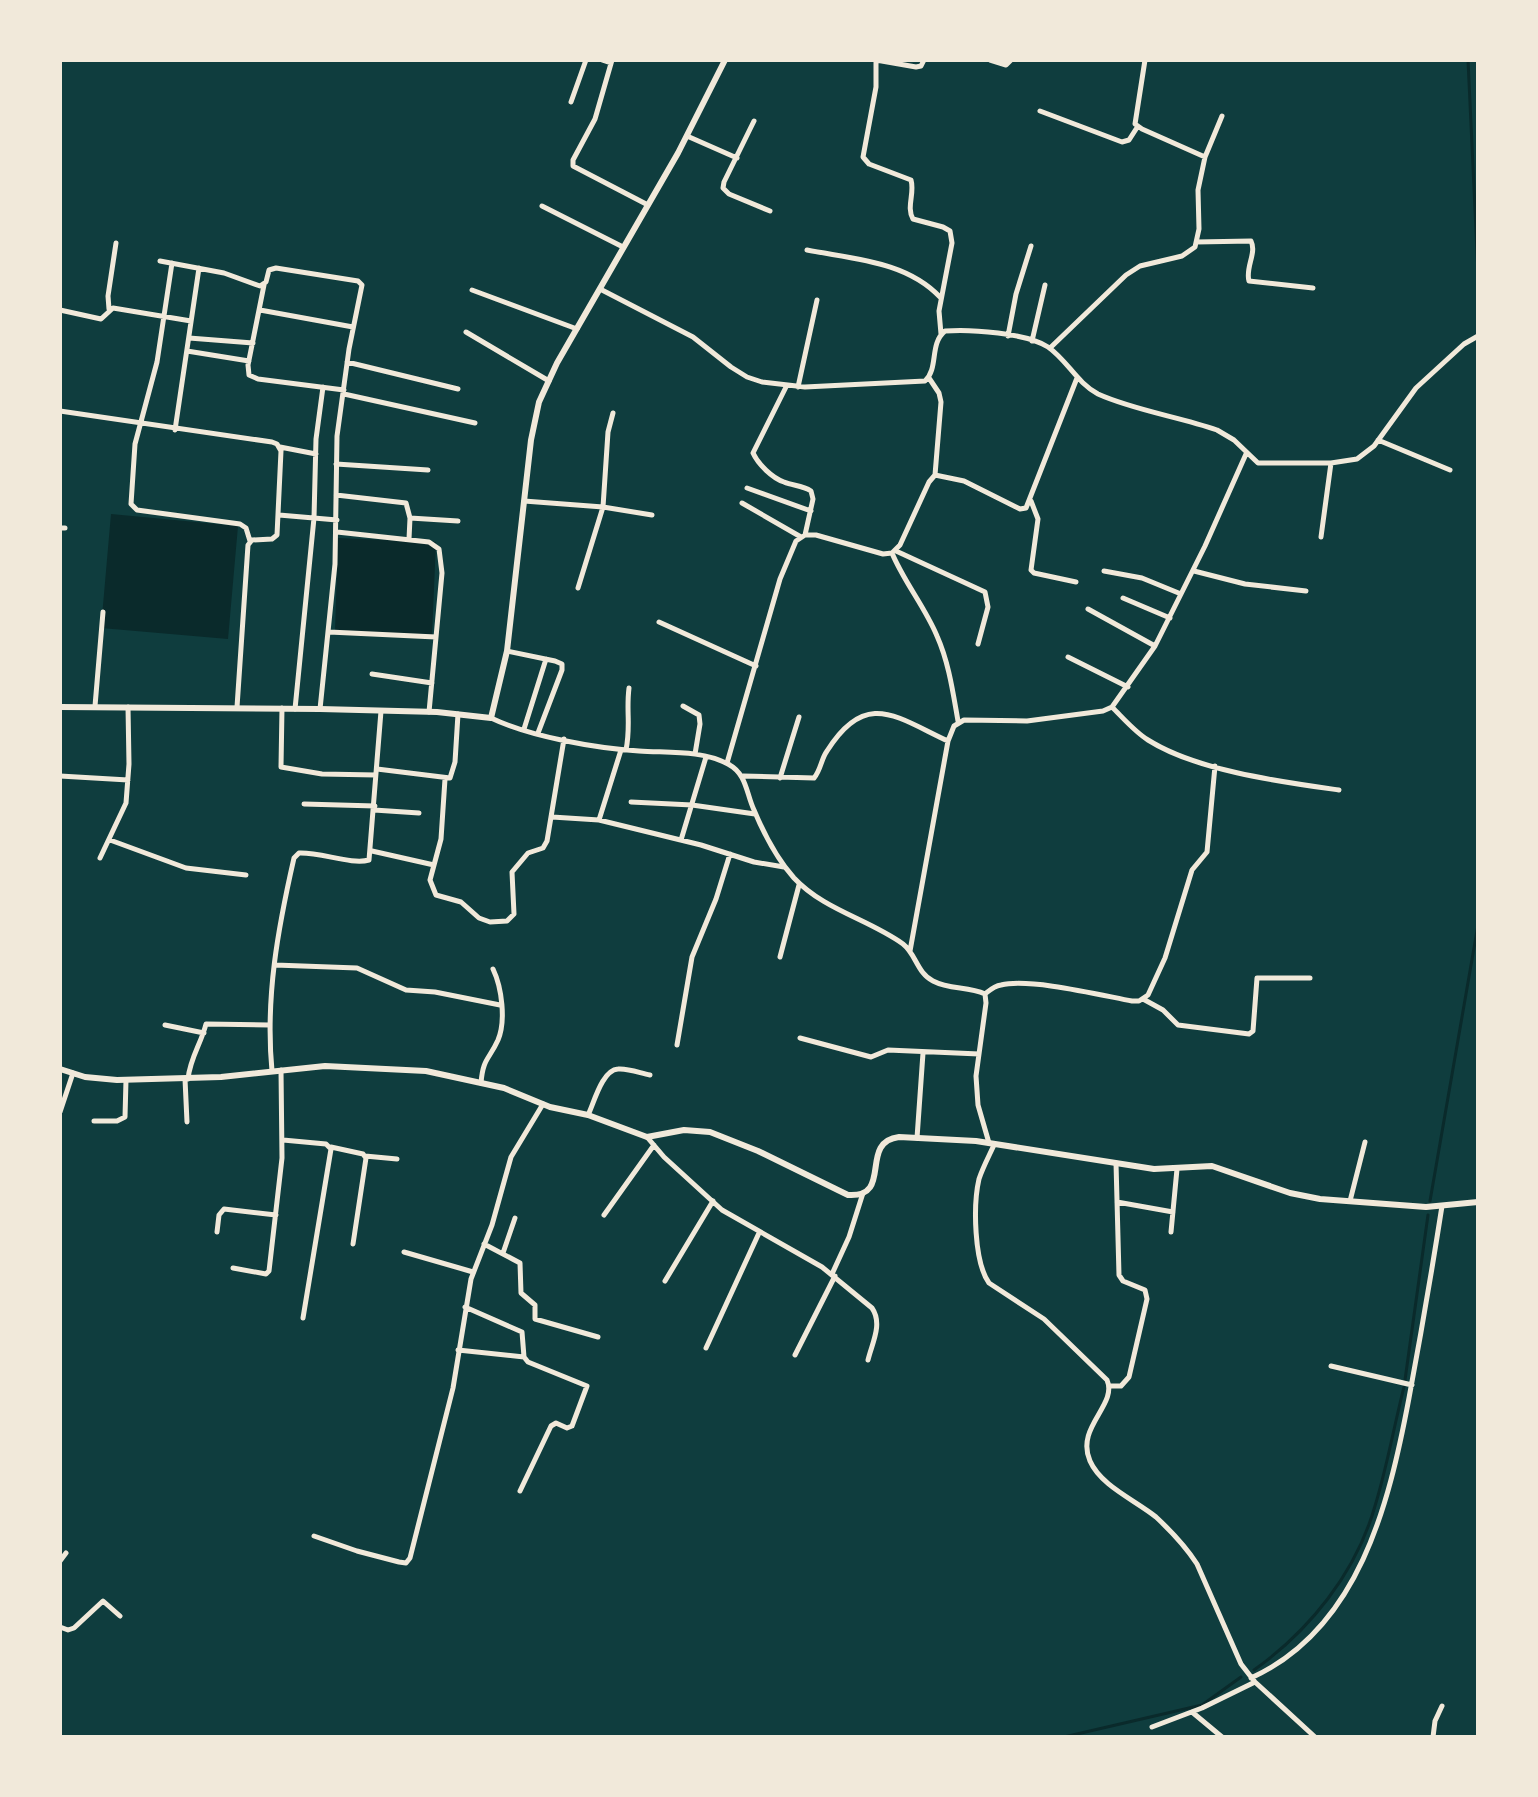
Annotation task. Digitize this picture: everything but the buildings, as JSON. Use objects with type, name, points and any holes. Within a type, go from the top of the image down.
[{"type":"street","points":[[571,102],[586,60]]},
{"type":"street","points":[[602,60],[611,61],[595,119],[573,160],[573,166],[577,171],[648,205]]},
{"type":"street","points":[[491,718],[507,651],[539,402],[687,136],[725,60]]},
{"type":"street","points":[[910,952],[948,741],[958,721],[948,668],[936,633],[899,570],[894,552],[935,475],[941,402],[929,378],[936,342],[941,334],[940,298],[952,243],[950,231],[913,219],[910,211],[911,180],[869,164],[863,157],[876,87],[876,60],[916,67],[921,66],[924,60]]},
{"type":"street","points":[[990,60],[1006,65],[1011,60]]},
{"type":"street","points":[[1040,111],[1122,142],[1129,140],[1138,126],[1135,113],[1145,60]]},
{"type":"street","points":[[1050,348],[1126,275],[1140,266],[1189,252],[1196,242],[1199,229],[1198,190],[1205,157],[1222,116]]},
{"type":"street","points":[[754,121],[724,182],[725,191],[770,211]]},
{"type":"street","points":[[1138,126],[1205,157]]},
{"type":"street","points":[[687,136],[737,158]]},
{"type":"street","points":[[542,206],[623,247]]},
{"type":"street","points":[[1196,242],[1251,241],[1254,247],[1249,281],[1313,288]]},
{"type":"street","points":[[60,310],[101,319],[109,309],[116,243]]},
{"type":"street","points":[[1008,336],[1016,294],[1031,246]]},
{"type":"street","points":[[807,250],[901,271],[921,279],[940,298]]},
{"type":"street","points":[[160,261],[264,285]]},
{"type":"street","points":[[172,263],[155,373],[139,423],[130,500],[133,508],[240,524],[246,528],[250,541],[237,707]]},
{"type":"street","points":[[175,430],[199,268]]},
{"type":"street","points":[[320,709],[337,532],[337,436],[344,392],[347,362],[362,291],[358,281],[276,268],[269,270],[249,361],[248,372],[253,378],[323,387],[344,392],[475,423]]},
{"type":"street","points":[[1032,341],[1045,285]]},
{"type":"street","points":[[600,289],[693,337],[747,377],[786,387],[908,383],[929,378]]},
{"type":"street","points":[[472,290],[577,329]]},
{"type":"street","points":[[798,387],[817,300]]},
{"type":"street","points":[[109,309],[191,321]]},
{"type":"street","points":[[260,310],[354,327]]},
{"type":"street","points":[[941,334],[951,331],[1008,336],[1050,348],[1087,388],[1106,397],[1217,430],[1234,440],[1258,463],[1267,464],[1331,463],[1357,459],[1378,440],[1416,388],[1464,344],[1478,336]]},
{"type":"street","points":[[466,332],[549,381]]},
{"type":"street","points":[[189,338],[253,343]]},
{"type":"street","points":[[187,351],[249,361]]},
{"type":"street","points":[[347,362],[458,389]]},
{"type":"street","points":[[935,475],[964,481],[1020,509],[1026,508],[1077,378]]},
{"type":"street","points":[[295,709],[323,387]]},
{"type":"street","points":[[727,763],[780,579],[792,548],[803,536],[811,511],[813,495],[809,488],[781,481],[756,461],[753,453],[786,387]]},
{"type":"street","points":[[60,411],[272,442],[316,454]]},
{"type":"street","points":[[578,588],[603,507],[608,432],[613,413]]},
{"type":"street","points":[[1378,440],[1450,470]]},
{"type":"street","points":[[250,541],[276,537],[279,446]]},
{"type":"street","points":[[958,721],[1027,721],[1103,711],[1112,707],[1155,646],[1170,618],[1246,454]]},
{"type":"street","points":[[1321,537],[1331,463]]},
{"type":"street","points":[[336,464],[428,470]]},
{"type":"street","points":[[747,488],[811,511]]},
{"type":"street","points":[[336,495],[403,501],[409,508],[409,539]]},
{"type":"street","points":[[1031,500],[1038,519],[1031,570],[1076,582]]},
{"type":"street","points":[[524,501],[603,507],[652,515]]},
{"type":"street","points":[[742,503],[803,536],[816,535],[883,554],[894,552],[985,592],[988,607],[978,644]]},
{"type":"street","points":[[279,515],[337,520]]},
{"type":"street","points":[[410,518],[458,521]]},
{"type":"street","points":[[337,532],[409,539],[433,544],[441,552],[442,573],[429,712]]},
{"type":"street","points":[[1104,571],[1142,578],[1181,594]]},
{"type":"street","points":[[1194,571],[1245,584],[1306,591]]},
{"type":"street","points":[[1123,598],[1170,618]]},
{"type":"street","points":[[1088,609],[1155,646]]},
{"type":"street","points":[[95,706],[103,612]]},
{"type":"street","points":[[659,622],[756,666]]},
{"type":"street","points":[[329,632],[436,637]]},
{"type":"street","points":[[507,651],[559,662],[562,667],[538,733]]},
{"type":"street","points":[[1068,657],[1128,687]]},
{"type":"street","points":[[524,729],[546,659]]},
{"type":"street","points":[[372,674],[432,683]]},
{"type":"street","points":[[599,820],[631,728],[627,712],[629,688]]},
{"type":"street","points":[[683,706],[699,715],[695,754]]},
{"type":"street","points":[[60,707],[237,707],[458,714],[491,718],[538,733],[624,750],[695,754],[727,763],[742,776],[756,815],[785,867],[800,884],[818,899],[902,943],[920,971],[929,979],[946,988],[985,994]]},
{"type":"street","points":[[100,858],[124,809],[128,780],[128,707]]},
{"type":"street","points":[[1112,707],[1138,733],[1155,744],[1215,766],[1272,780],[1339,790]]},
{"type":"street","points":[[282,708],[281,767],[322,774],[377,772],[445,779],[450,778],[454,771],[458,714]]},
{"type":"street","points":[[272,1071],[269,1025],[279,922],[295,856],[317,853],[365,862],[369,860],[381,711]]},
{"type":"street","points":[[742,776],[817,777],[830,746],[854,719],[868,713],[885,713],[948,741]]},
{"type":"street","points":[[780,778],[799,717]]},
{"type":"street","points":[[445,779],[442,828],[430,885],[436,895],[461,902],[484,920],[507,921],[514,914],[510,875],[528,853],[545,847],[564,739]]},
{"type":"street","points":[[681,840],[706,757]]},
{"type":"street","points":[[1143,999],[1165,958],[1192,870],[1207,852],[1215,766]]},
{"type":"street","points":[[60,776],[128,780]]},
{"type":"street","points":[[631,802],[692,805],[756,815]]},
{"type":"street","points":[[304,804],[419,813]]},
{"type":"street","points":[[552,817],[599,820],[785,867]]},
{"type":"street","points":[[110,840],[186,868],[246,875]]},
{"type":"street","points":[[372,851],[434,865]]},
{"type":"street","points":[[677,1045],[692,957],[716,899],[730,854]]},
{"type":"street","points":[[780,957],[800,884]]},
{"type":"street","points":[[275,965],[357,968],[410,991],[435,992],[500,1005]]},
{"type":"street","points":[[481,1083],[484,1062],[499,1037],[498,982],[493,969]]},
{"type":"street","points":[[985,994],[998,985],[1011,984],[1065,988],[1132,1001],[1143,999],[1163,1010],[1178,1025],[1249,1034],[1253,1031],[1257,978],[1310,978]]},
{"type":"street","points":[[985,994],[976,1090],[992,1144],[980,1177],[976,1200],[979,1253],[984,1275],[989,1283],[1044,1319],[1107,1380],[1110,1386],[1108,1396],[1087,1437],[1089,1459],[1105,1479],[1156,1517],[1189,1551],[1241,1664],[1253,1680],[1315,1737]]},
{"type":"street","points":[[187,1122],[186,1079],[191,1056],[208,1024],[269,1025]]},
{"type":"street","points":[[165,1025],[204,1033]]},
{"type":"street","points":[[800,1038],[871,1057],[888,1050],[979,1054]]},
{"type":"street","points":[[917,1138],[923,1053]]},
{"type":"street","points":[[60,1069],[96,1079],[126,1080],[186,1079],[325,1066],[399,1068],[481,1083],[588,1115],[647,1137],[732,1218],[807,1257],[834,1275],[875,1313],[877,1328],[868,1360]]},
{"type":"street","points":[[233,1268],[268,1273],[283,1140],[281,1069]]},
{"type":"street","points":[[588,1115],[609,1073],[620,1069],[650,1075]]},
{"type":"street","points":[[60,1112],[73,1073]]},
{"type":"street","points":[[94,1121],[117,1121],[125,1117],[126,1080]]},
{"type":"street","points":[[314,1536],[403,1563],[409,1560],[453,1388],[473,1272],[511,1157],[543,1104]]},
{"type":"street","points":[[647,1137],[701,1130],[758,1151],[848,1195],[863,1193]]},
{"type":"street","points":[[795,1355],[834,1275],[863,1193],[873,1182],[880,1148],[885,1140],[917,1138],[992,1144],[1154,1169],[1212,1166],[1305,1196],[1350,1201],[1442,1206],[1478,1202]]},
{"type":"street","points":[[283,1140],[326,1144],[364,1156],[397,1159]]},
{"type":"street","points":[[1350,1201],[1365,1142]]},
{"type":"street","points":[[604,1215],[654,1145]]},
{"type":"street","points":[[303,1318],[331,1147]]},
{"type":"street","points":[[353,1244],[366,1166],[364,1156]]},
{"type":"street","points":[[1110,1386],[1121,1386],[1129,1377],[1147,1299],[1145,1290],[1123,1281],[1119,1275],[1116,1163]]},
{"type":"street","points":[[1171,1232],[1177,1169]]},
{"type":"street","points":[[665,1281],[713,1201]]},
{"type":"street","points":[[1117,1202],[1173,1212]]},
{"type":"street","points":[[1152,1727],[1192,1712],[1271,1669],[1312,1636],[1330,1615],[1362,1564],[1390,1486],[1425,1323],[1442,1206]]},
{"type":"street","points":[[217,1232],[220,1213],[224,1209],[276,1215]]},
{"type":"street","points":[[503,1253],[515,1218]]},
{"type":"street","points":[[706,1348],[759,1233]]},
{"type":"street","points":[[484,1244],[520,1263],[521,1293],[535,1305],[535,1319],[598,1337]]},
{"type":"street","points":[[404,1252],[473,1272]]},
{"type":"street","points":[[465,1307],[522,1332],[524,1357],[528,1362],[585,1385],[587,1389],[572,1426],[567,1428],[556,1423],[551,1426],[520,1491]]},
{"type":"street","points":[[458,1350],[524,1357]]},
{"type":"street","points":[[1331,1366],[1412,1385]]},
{"type":"street","points":[[60,1561],[66,1553]]},
{"type":"street","points":[[60,1627],[68,1630],[74,1628],[105,1601],[120,1616]]},
{"type":"street","points":[[1433,1737],[1435,1721],[1442,1706]]},
{"type":"street","points":[[1192,1712],[1222,1737]]},
{"type":"water","points":[[111,514],[238,526],[228,639],[101,628]]},
{"type":"water","points":[[338,538],[436,542],[432,635],[335,631]]},
{"type":"waterway","points":[[1468,60],[1478,273]]},
{"type":"waterway","points":[[1430,1201],[1478,925]]},
{"type":"waterway","points":[[1405,1380],[1428,1215]]},
{"type":"waterway","points":[[1254,1670],[1311,1619],[1343,1577],[1356,1554],[1367,1531],[1379,1491],[1404,1387]]},
{"type":"waterway","points":[[1064,1737],[1202,1705],[1241,1677]]}]
